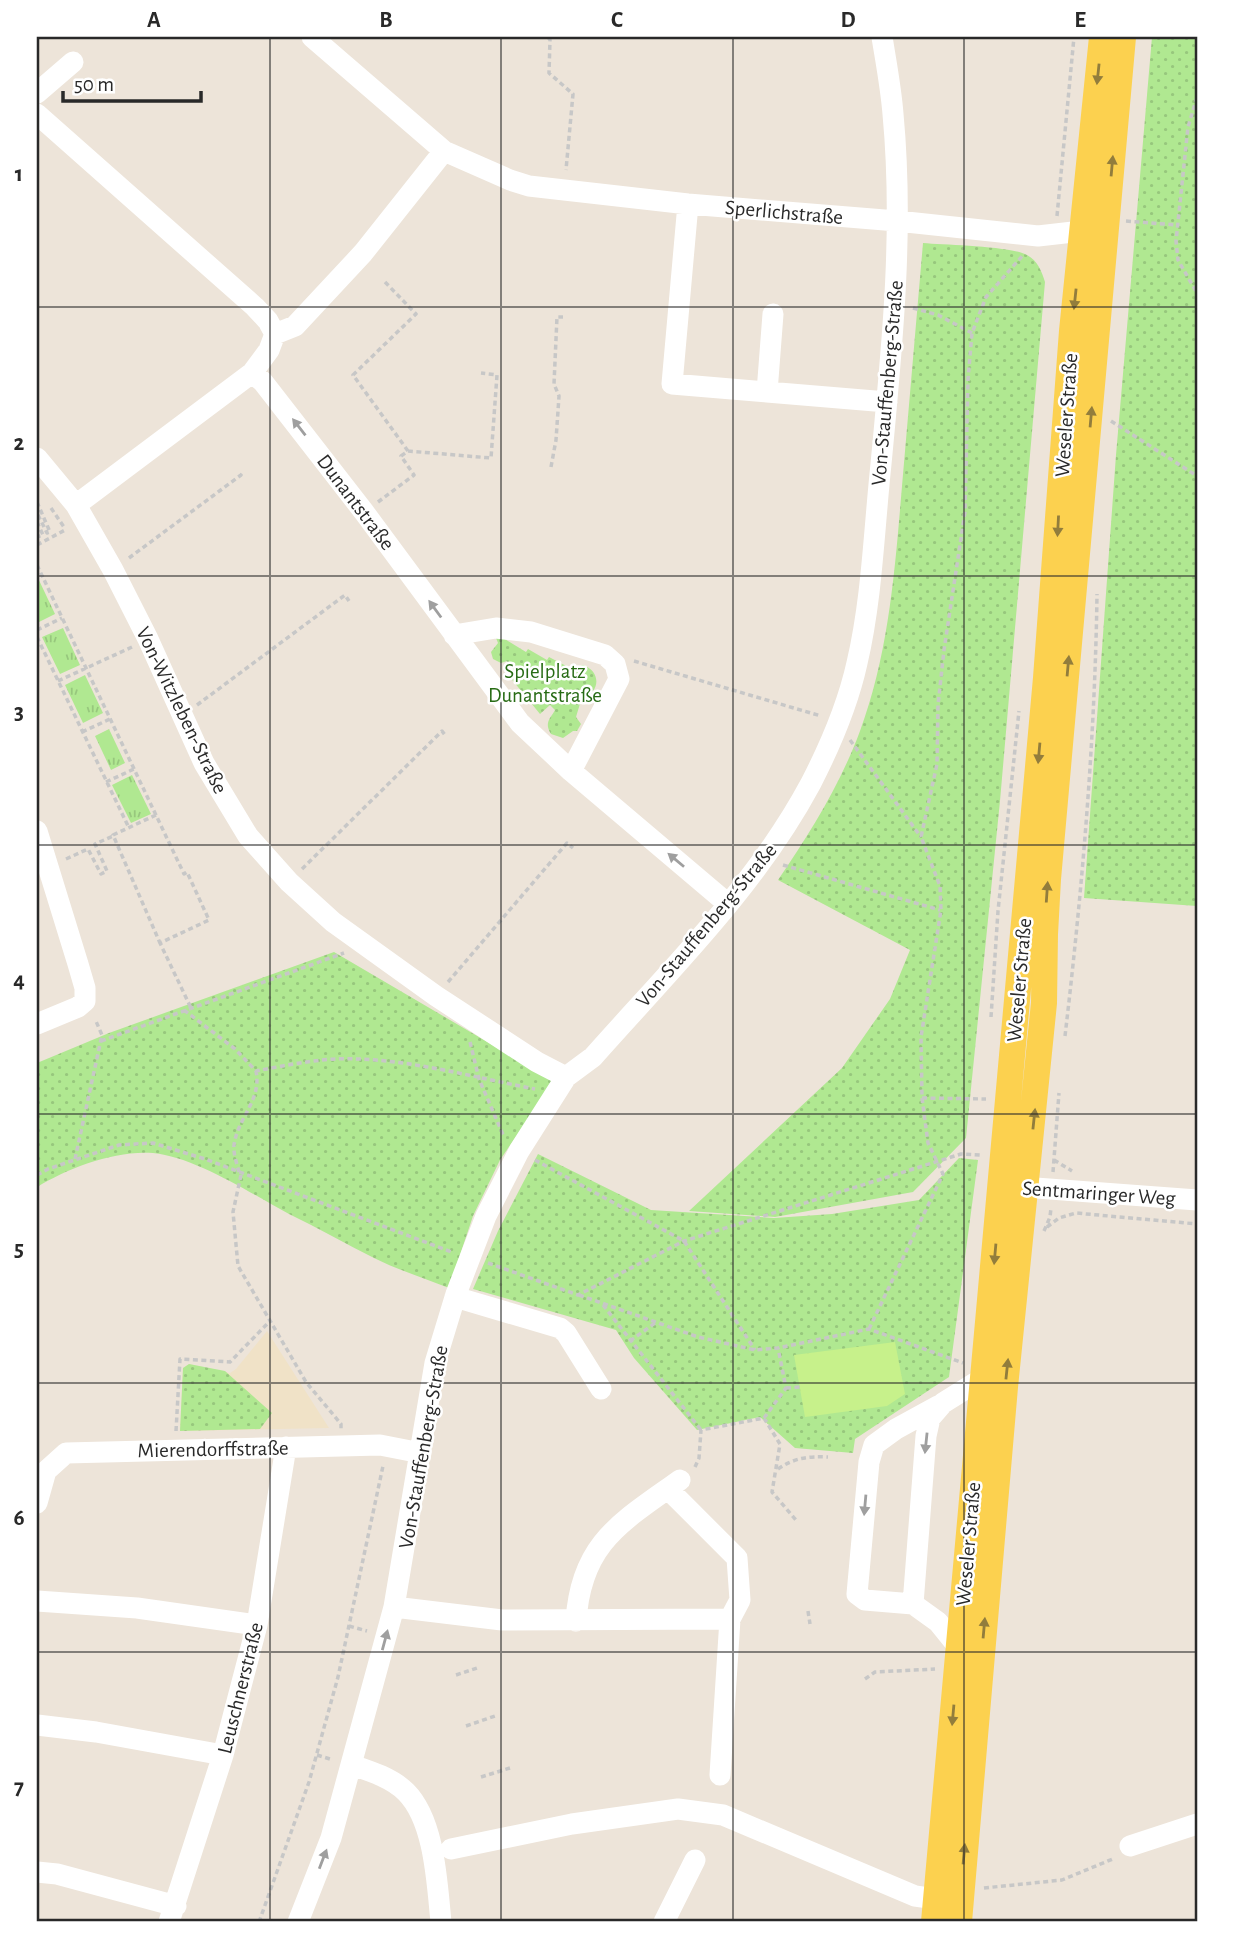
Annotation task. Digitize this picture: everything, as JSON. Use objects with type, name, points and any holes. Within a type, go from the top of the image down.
[{"type":"main road","name":"Weseler Straße","points":[[935,1911],[959,1648],[973,1370],[1014,1187],[1044,1003],[1048,879],[1093,230],[1102,37]]},
{"type":"main road","name":"Weseler Straße","points":[[1093,230],[1123,37]]},
{"type":"main road","name":"Weseler Straße","points":[[959,1922],[1003,1412],[1014,1187]]},
{"type":"street","points":[[76,505],[252,373],[269,350],[275,334],[295,326],[359,257],[444,151],[312,37]]},
{"type":"street","name":"Von-Stauffenberg-Straße","points":[[299,1922],[331,1838],[394,1607],[435,1363],[455,1297],[486,1216],[519,1151],[560,1085],[593,1057],[728,904],[764,859],[812,781],[838,724],[857,664],[867,600],[895,306],[897,221],[893,114],[882,37]]},
{"type":"street","points":[[37,93],[73,62]]},
{"type":"street","points":[[37,114],[255,307],[268,321],[275,334]]},
{"type":"street","name":"Sperlichstraße","points":[[444,151],[529,186],[564,191],[1038,236],[1093,230]]},
{"type":"street","points":[[688,204],[671,384],[887,402]]},
{"type":"street","points":[[767,392],[774,314]]},
{"type":"street","name":"Dunantstraße","points":[[252,373],[263,382],[364,512],[520,723],[571,771],[728,904]]},
{"type":"street","name":"Von-Witzleben-Straße","points":[[37,458],[76,505],[113,570],[148,639],[204,763],[248,836],[289,883],[333,922],[436,996],[537,1062],[560,1085]]},
{"type":"street","points":[[454,635],[496,628],[531,632],[605,655],[615,664],[619,679],[571,771]]},
{"type":"street","points":[[37,831],[82,976],[85,1001],[78,1007],[37,1024]]},
{"type":"street","name":"Sentmaringer Weg","points":[[1014,1187],[1197,1200]]},
{"type":"street","points":[[455,1297],[560,1328],[566,1333],[601,1389]]},
{"type":"street","points":[[913,1604],[926,1436],[930,1418],[951,1398],[973,1370]]},
{"type":"street","points":[[951,1398],[896,1429],[874,1445],[869,1462],[857,1594],[865,1600],[913,1604],[938,1622],[959,1648]]},
{"type":"street","name":"Mierendorffstraße","points":[[37,1503],[46,1471],[66,1453],[343,1445],[387,1446],[421,1453]]},
{"type":"street","name":"Leuschnerstraße","points":[[172,1914],[223,1755],[257,1625],[286,1447]]},
{"type":"street","points":[[576,1621],[583,1576],[593,1556],[621,1524],[674,1485],[737,1558],[740,1600],[730,1619],[720,1775]]},
{"type":"street","points":[[37,1601],[137,1608],[257,1625]]},
{"type":"street","points":[[394,1607],[502,1620],[730,1619]]},
{"type":"street","points":[[37,1725],[96,1732],[223,1755]]},
{"type":"street","points":[[352,1765],[389,1781],[404,1790],[414,1801],[428,1838],[441,1922]]},
{"type":"street","points":[[451,1849],[572,1824],[678,1809],[723,1815],[915,1896],[935,1911]]},
{"type":"street","points":[[1130,1846],[1197,1824]]},
{"type":"street","points":[[664,1922],[695,1860]]},
{"type":"street","points":[[37,1872],[57,1874],[172,1914]]},
{"type":"path","points":[[548,37],[549,73],[573,94],[564,191]]},
{"type":"path","points":[[1074,37],[1056,221],[1093,230],[1177,225]]},
{"type":"path","points":[[1197,97],[1188,127],[1177,225],[1178,260],[1197,293]]},
{"type":"path","points":[[922,838],[937,764],[938,705],[944,650],[965,512],[968,379],[972,333],[986,297],[1024,254]]},
{"type":"path","points":[[386,282],[416,314],[353,375],[408,451]]},
{"type":"path","points":[[895,306],[918,308],[938,315],[972,333]]},
{"type":"path","points":[[551,467],[559,396],[554,384],[554,354],[557,317],[563,317]]},
{"type":"path","points":[[364,512],[415,475],[401,456],[408,451],[491,458],[497,375],[481,373]]},
{"type":"path","points":[[1110,421],[1197,476]]},
{"type":"path","points":[[113,570],[241,475],[239,474]]},
{"type":"path","points":[[37,502],[50,532],[47,533],[37,513]]},
{"type":"path","points":[[37,522],[43,535],[37,537]]},
{"type":"path","points":[[37,545],[54,537]]},
{"type":"path","points":[[37,565],[184,874],[187,872],[209,920],[160,943]]},
{"type":"path","points":[[182,716],[345,596],[349,601]]},
{"type":"path","points":[[37,630],[62,618]]},
{"type":"path","points":[[37,637],[129,828]]},
{"type":"path","points":[[58,681],[125,651]]},
{"type":"path","points":[[615,664],[626,658],[823,717],[838,724],[922,838],[940,886],[941,910],[920,1037],[922,1098],[928,1143],[943,1174],[869,1329]]},
{"type":"path","points":[[991,1018],[998,911],[1020,705]]},
{"type":"path","points":[[82,732],[110,719]]},
{"type":"path","points":[[289,883],[442,731],[445,735]]},
{"type":"path","points":[[106,782],[134,769]]},
{"type":"path","points":[[48,868],[89,849],[101,874],[107,872],[95,844],[156,815]]},
{"type":"path","points":[[113,835],[191,1008]]},
{"type":"path","points":[[436,996],[567,843],[573,848]]},
{"type":"path","points":[[764,859],[941,910]]},
{"type":"path","points":[[101,1041],[365,945]]},
{"type":"path","points":[[75,1159],[101,1041],[101,1030],[85,1001]]},
{"type":"path","points":[[184,1010],[234,1049],[256,1072],[258,1083],[254,1100],[238,1132],[234,1147],[240,1174],[233,1212],[238,1266],[306,1382],[341,1424],[343,1445]]},
{"type":"path","points":[[463,1013],[479,1079],[506,1141],[519,1151],[684,1241],[755,1350]]},
{"type":"path","points":[[256,1072],[332,1059],[355,1059],[385,1061],[479,1079],[560,1085]]},
{"type":"path","points":[[922,1098],[986,1099],[985,1110]]},
{"type":"path","points":[[982,1144],[982,1155]]},
{"type":"path","points":[[1045,1228],[1059,1218],[1076,1213],[1197,1224]]},
{"type":"path","points":[[578,1295],[698,1337],[755,1350],[778,1348],[869,1329],[973,1370]]},
{"type":"path","points":[[602,1303],[701,1430],[699,1458],[694,1469],[674,1485]]},
{"type":"path","points":[[176,1450],[180,1359],[230,1362],[270,1321]]},
{"type":"path","points":[[630,1341],[656,1322]]},
{"type":"path","points":[[701,1430],[764,1418],[786,1388],[778,1348]]},
{"type":"path","points":[[964,1350],[973,1370]]},
{"type":"path","points":[[951,1398],[973,1370]]},
{"type":"path","points":[[786,1388],[800,1387]]},
{"type":"path","points":[[764,1418],[780,1444],[778,1469],[772,1492],[796,1520]]},
{"type":"path","points":[[258,1922],[309,1782],[338,1677],[387,1446]]},
{"type":"path","points":[[778,1469],[790,1460],[828,1457]]},
{"type":"path","points":[[808,1611],[810,1624]]},
{"type":"path","points":[[456,1675],[480,1667]]},
{"type":"path","points":[[865,1679],[875,1672],[935,1669]]},
{"type":"path","points":[[466,1726],[495,1716]]},
{"type":"path","points":[[481,1777],[510,1768]]},
{"type":"path","points":[[980,1888],[1062,1880],[1115,1858],[1130,1846]]},
{"type":"shaded area","points":[[267,1331],[329,1428],[180,1431],[183,1368],[189,1364],[230,1373]]},
{"type":"green space","points":[[1152,37],[1197,37],[1197,906],[1084,898],[1116,455]]},
{"type":"green space","points":[[923,243],[1019,252],[1034,260],[1045,282],[1000,801],[966,1138],[913,1192],[775,1217],[689,1211],[842,1068],[890,999],[910,950],[778,880],[834,789],[860,731],[878,671],[897,548]]},
{"type":"green space","points":[[37,576],[55,614],[37,623]]},
{"type":"green space","points":[[63,628],[80,665],[60,674],[42,637]]},
{"type":"green space","name":"Spielplatz Dunantstraße","points":[[496,638],[503,638],[526,652],[528,649],[547,660],[549,657],[572,669],[583,665],[593,672],[596,677],[595,687],[582,697],[576,717],[581,724],[577,731],[563,738],[551,734],[548,724],[555,710],[550,705],[540,714],[505,671],[510,667],[507,661],[501,663],[493,659],[491,652],[498,643]]},
{"type":"green space","points":[[85,675],[103,713],[83,723],[65,685]]},
{"type":"green space","points":[[109,729],[125,763],[111,770],[95,736]]},
{"type":"green space","points":[[132,775],[151,814],[131,823],[112,785]]},
{"type":"green space","points":[[334,952],[554,1081],[500,1160],[473,1216],[449,1288],[383,1262],[205,1169],[169,1156],[138,1153],[108,1157],[77,1167],[37,1187],[37,1063],[109,1033]]},
{"type":"green space","points":[[538,1154],[651,1210],[774,1218],[832,1214],[919,1200],[959,1158],[978,1160],[949,1377],[855,1439],[853,1453],[795,1448],[760,1417],[697,1430],[634,1358],[616,1330],[473,1289],[498,1231]]},
{"type":"green space","points":[[895,1342],[905,1394],[887,1406],[805,1417],[794,1355]]},
{"type":"green space","points":[[189,1364],[225,1371],[272,1413],[260,1429],[180,1431],[183,1368]]}]
